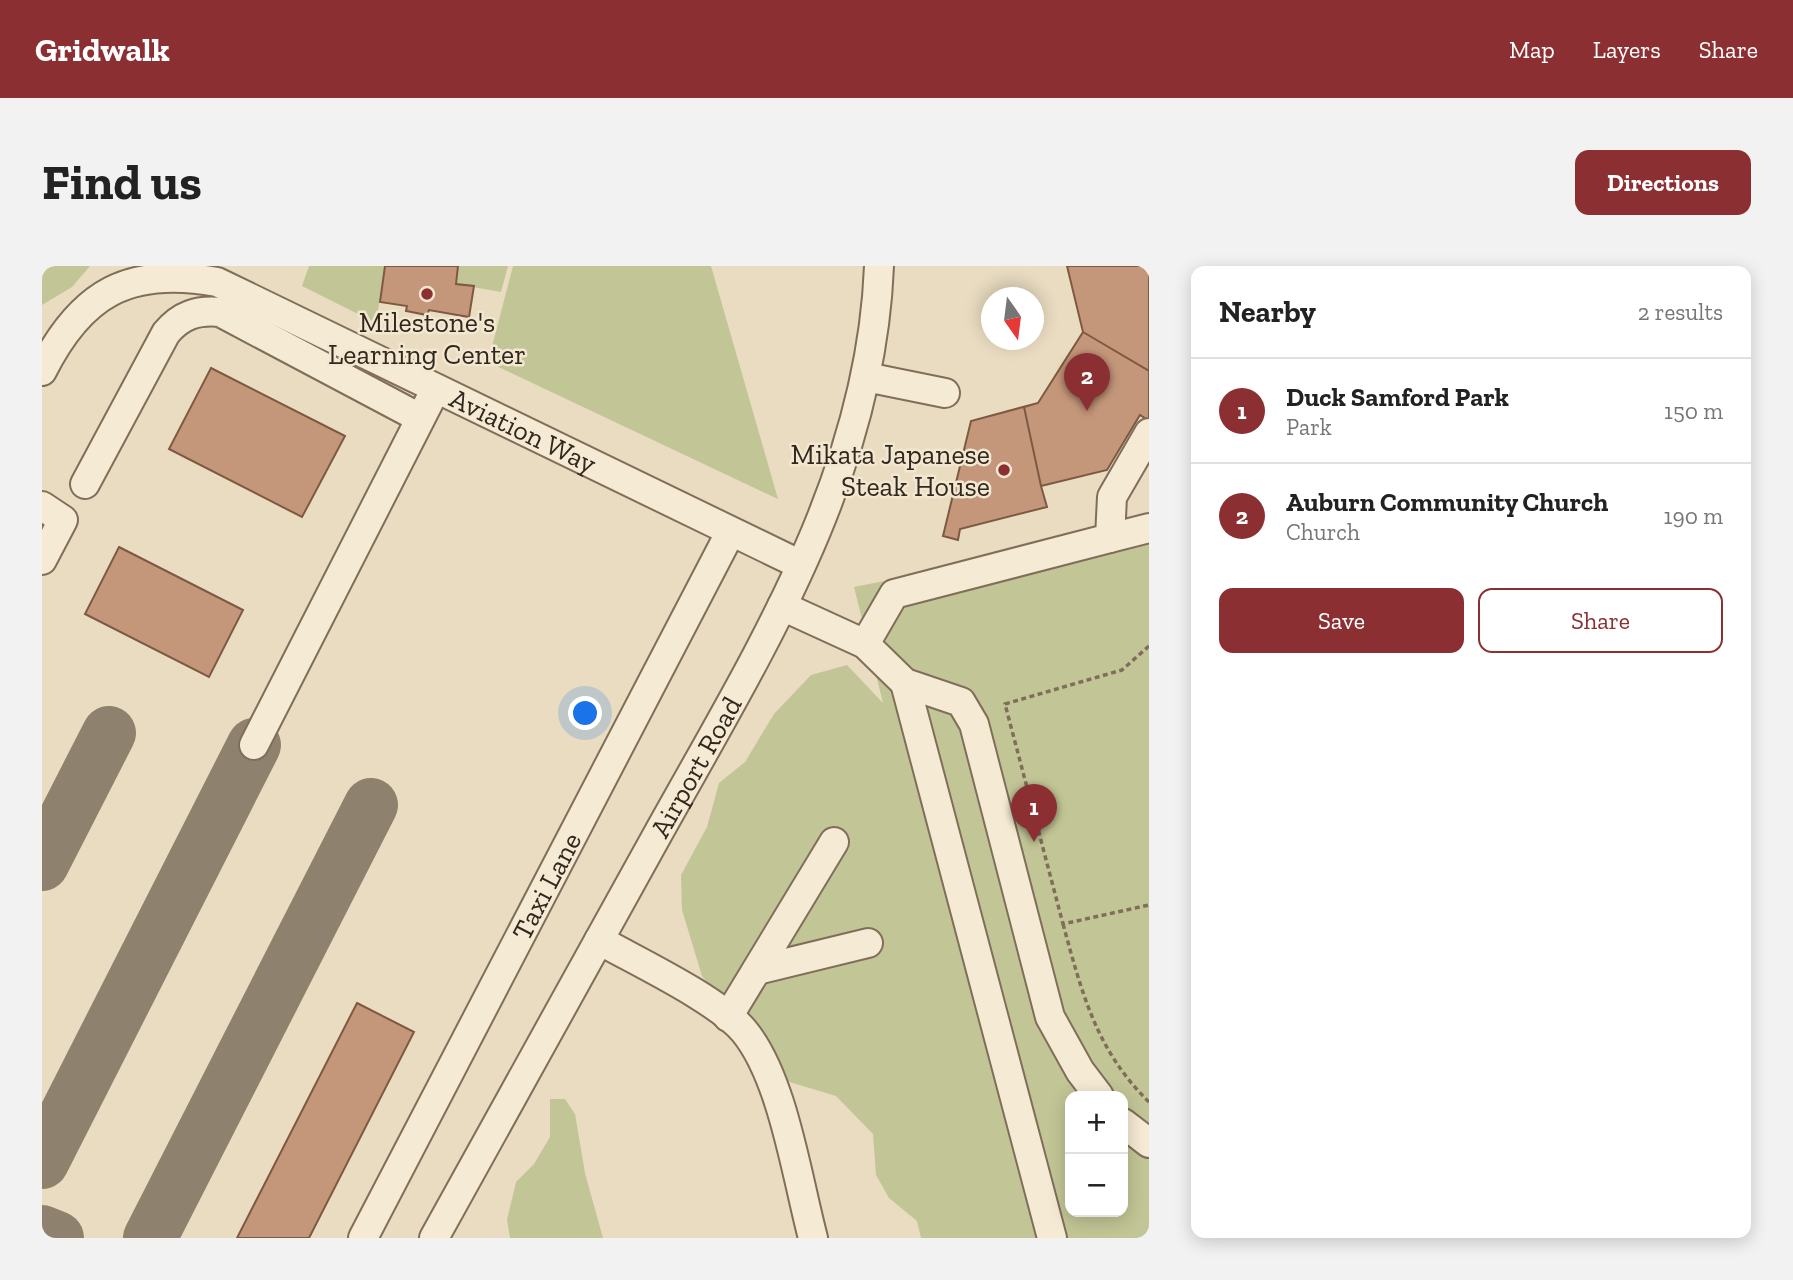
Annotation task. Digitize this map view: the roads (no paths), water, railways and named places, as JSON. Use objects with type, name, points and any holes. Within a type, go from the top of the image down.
[{"type":"street","name":"Airport Road","points":[[434,1238],[782,607],[838,477],[860,410],[877,317],[879,266]]},
{"type":"street","name":"Aviation Way","points":[[42,371],[60,335],[78,314],[96,299],[142,277],[194,276],[217,282],[800,565]]},
{"type":"street","points":[[85,484],[166,332],[180,319],[199,312],[220,312],[420,418]]},
{"type":"street","points":[[866,377],[945,393]]},
{"type":"street","points":[[254,745],[436,390]]},
{"type":"street","points":[[1110,538],[1112,497],[1149,433]]},
{"type":"street","points":[[42,506],[63,520],[42,560]]},
{"type":"street","points":[[865,644],[894,594],[1149,527]]},
{"type":"street","name":"Taxi Lane","points":[[363,1238],[730,533]]},
{"type":"street","points":[[782,607],[865,644],[905,683],[961,702],[974,724],[1050,1017],[1080,1071],[1095,1091]]},
{"type":"street","points":[[905,683],[1052,1238]]},
{"type":"street","points":[[727,1017],[834,842]]},
{"type":"street","points":[[599,940],[682,987],[743,1031],[773,1087],[813,1238]]},
{"type":"street","points":[[757,970],[868,943]]},
{"type":"street","points":[[1128,1127],[1149,1143]]},
{"type":"place","name":"Milestone's Learning Center","points":[[427,294]]},
{"type":"place","name":"Auburn Community Church","points":[[1087,411]]},
{"type":"place","name":"Mikata Japanese Steak House","points":[[1004,470]]},
{"type":"place","name":"Duck Samford Park","points":[[1034,842]]}]
